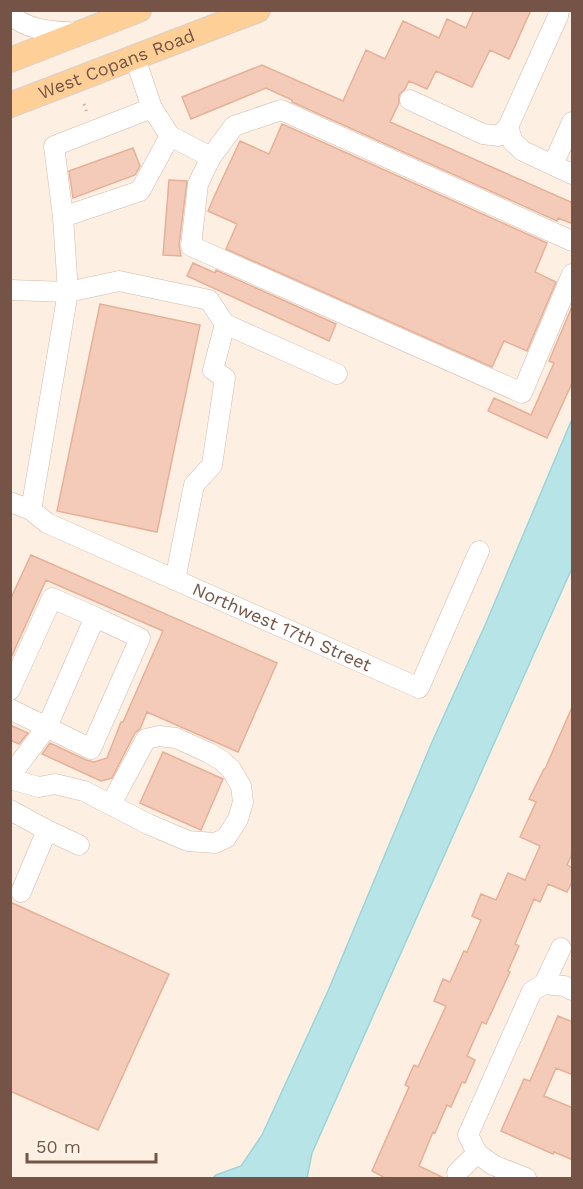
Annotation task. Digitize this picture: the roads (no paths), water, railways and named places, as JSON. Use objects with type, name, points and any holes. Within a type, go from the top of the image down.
[{"type":"main road","points":[[10,60],[140,10]]},
{"type":"main road","name":"West Copans Road","points":[[10,105],[258,10]]},
{"type":"street","points":[[10,14],[17,21],[28,26],[82,33]]},
{"type":"street","points":[[410,100],[483,134],[499,136],[508,126],[565,15]]},
{"type":"street","points":[[135,58],[152,108],[170,136],[211,157]]},
{"type":"street","points":[[32,510],[68,292],[63,217],[54,146],[152,108]]},
{"type":"street","points":[[573,241],[281,110],[234,126],[211,157],[198,184],[191,246],[522,393],[573,274]]},
{"type":"street","points":[[553,165],[573,122]]},
{"type":"street","points":[[508,126],[513,142],[523,151],[573,174]]},
{"type":"street","points":[[63,217],[140,191],[170,136]]},
{"type":"street","points":[[10,290],[68,292],[119,281],[209,300],[225,324],[337,374]]},
{"type":"street","points":[[176,580],[194,485],[212,465],[225,378],[213,370],[225,324]]},
{"type":"street","name":"Northwest 17th Street","points":[[10,502],[32,510],[47,523],[419,687],[479,551]]},
{"type":"street","points":[[10,690],[52,598],[140,638],[91,749],[10,709]]},
{"type":"street","points":[[95,617],[47,727],[10,777],[39,787],[56,784],[84,791],[188,842],[215,843],[226,838],[238,819],[243,802],[241,786],[231,769],[221,760],[176,738],[159,736],[146,739],[111,804]]},
{"type":"street","points":[[10,810],[79,845]]},
{"type":"street","points":[[21,892],[47,830]]},
{"type":"street","points":[[526,1179],[494,1165],[477,1153],[468,1135],[532,991],[544,984],[561,948]]},
{"type":"street","points":[[544,984],[564,986],[573,990]]},
{"type":"street","points":[[457,1173],[477,1153]]},
{"type":"water","points":[[572,419],[572,568],[312,1153],[307,1178],[213,1178],[241,1166],[262,1135],[328,991],[432,742],[486,623]]}]
